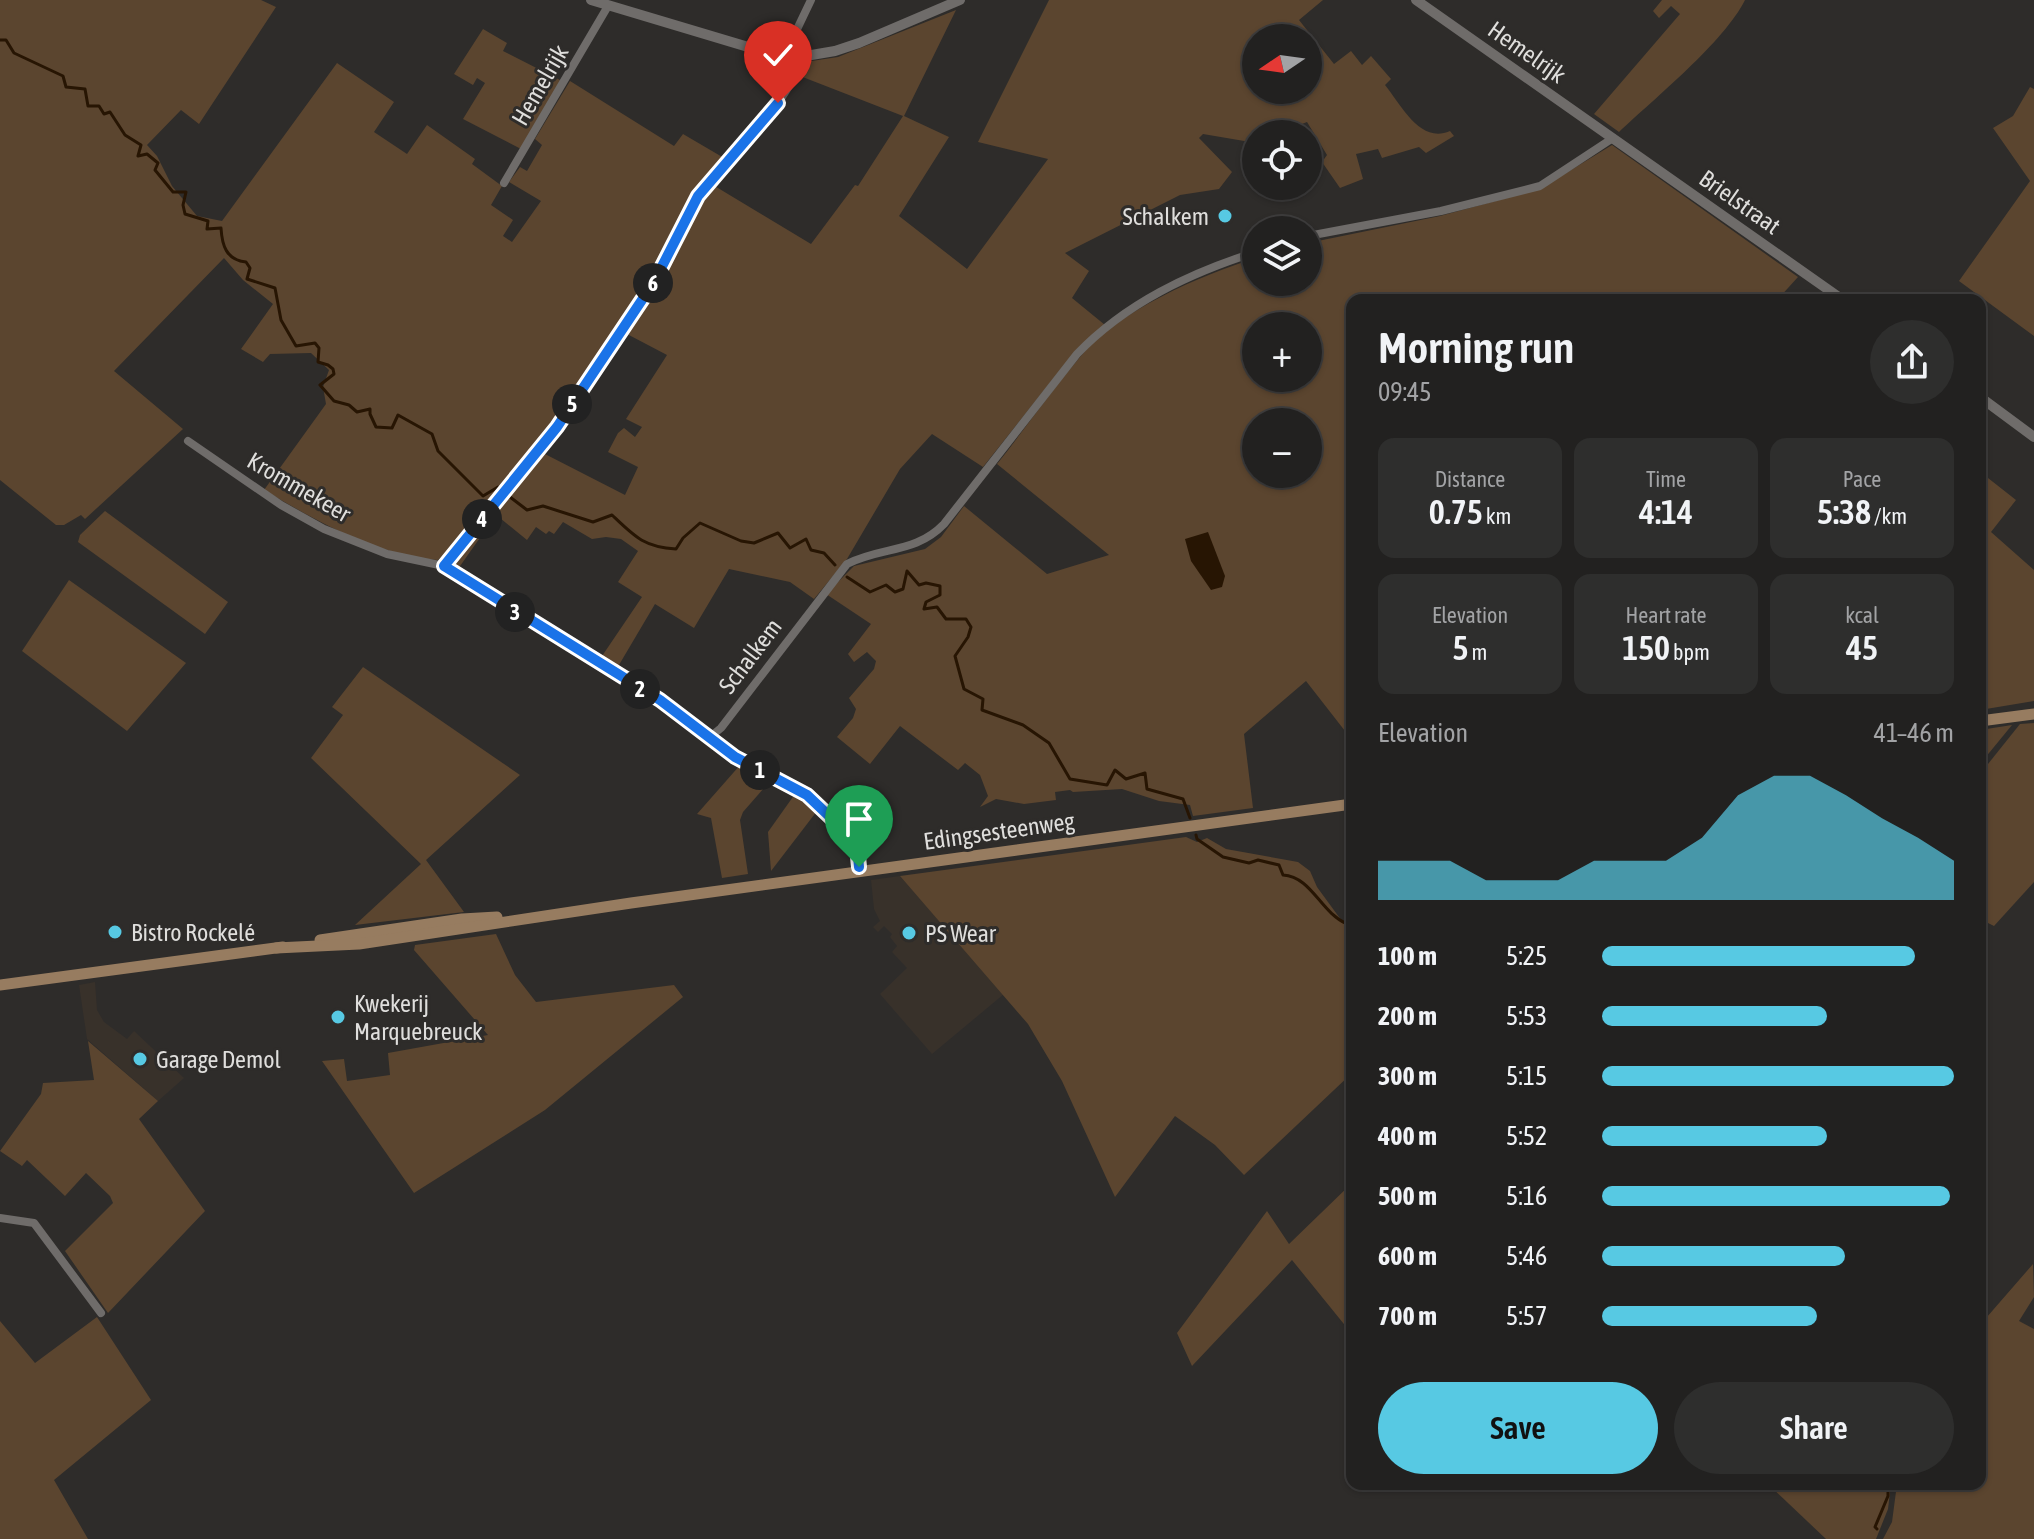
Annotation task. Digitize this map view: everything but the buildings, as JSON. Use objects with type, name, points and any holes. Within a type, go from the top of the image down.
[{"type":"main road","points":[[1986,720],[2034,714]]},
{"type":"main road","name":"Edingsesteenweg","points":[[0,985],[276,948],[359,944],[1346,805]]},
{"type":"street","points":[[591,0],[788,59],[835,51],[859,43],[960,0]]},
{"type":"street","points":[[444,566],[557,427],[654,282],[698,196],[778,103],[791,83],[793,72],[788,59],[789,46],[811,0]]},
{"type":"street","name":"Hemelrijk","points":[[1416,0],[1613,138]]},
{"type":"street","name":"Hemelrijk","points":[[504,183],[608,6]]},
{"type":"street","points":[[1322,233],[1441,211],[1540,186],[1613,138]]},
{"type":"street","name":"Brielstraat","points":[[1613,138],[1834,294]]},
{"type":"street","name":"Schalkem","points":[[710,737],[721,728],[847,564],[862,556],[923,542],[944,524],[1093,337],[1156,294],[1205,270],[1242,257]]},
{"type":"street","points":[[1986,401],[2034,437]]},
{"type":"street","name":"Krommekeer","points":[[188,441],[281,505],[324,529],[387,554],[444,566],[660,700],[735,757],[807,795],[857,846],[859,872]]},
{"type":"street","points":[[0,1218],[34,1223],[101,1313]]},
{"type":"shaded area","points":[[0,0],[261,0],[276,7],[199,124],[181,110],[147,145],[157,156],[172,186],[197,216],[222,221],[337,63],[394,102],[374,132],[407,154],[427,125],[475,159],[472,164],[502,186],[491,205],[513,220],[503,236],[512,242],[541,201],[509,182],[520,167],[527,171],[542,145],[535,139],[570,81],[674,146],[683,134],[724,158],[684,213],[632,309],[556,420],[438,560],[392,552],[347,535],[264,490],[326,404],[323,387],[329,370],[311,353],[270,354],[263,362],[241,349],[273,304],[243,280],[224,258],[114,371],[183,429],[85,519],[81,515],[64,525],[56,525],[0,480]]},
{"type":"shaded area","points":[[1049,0],[1323,0],[1299,20],[1302,24],[1242,24],[1242,104],[1322,104],[1322,49],[1334,64],[1351,51],[1362,65],[1371,56],[1391,79],[1385,85],[1421,128],[1439,134],[1450,131],[1454,136],[1426,153],[1419,147],[1382,158],[1378,149],[1356,154],[1363,179],[1340,188],[1322,162],[1327,155],[1322,147],[1322,120],[1242,120],[1242,141],[1203,134],[1199,138],[1232,172],[1219,189],[1180,195],[1065,253],[1089,271],[1072,298],[1105,325],[1076,350],[983,467],[932,434],[900,469],[847,559],[814,599],[790,582],[729,569],[694,628],[655,604],[616,670],[600,659],[642,597],[618,582],[638,551],[621,539],[592,539],[563,522],[554,534],[549,531],[546,534],[536,527],[527,540],[500,518],[487,535],[484,532],[458,569],[455,567],[455,556],[543,453],[625,495],[638,467],[608,452],[624,428],[635,437],[642,427],[626,419],[667,355],[627,334],[713,185],[811,244],[855,185],[858,186],[903,116],[800,76],[805,62],[838,57],[956,10],[904,116],[949,137],[899,216],[967,269],[1048,159],[978,142]]},
{"type":"shaded area","points":[[1662,0],[1745,0],[1722,34],[1619,132],[1594,114],[1680,14],[1671,6],[1659,18],[1653,11]]},
{"type":"shaded area","points":[[483,29],[507,43],[503,51],[562,81],[521,149],[463,119],[485,83],[477,78],[473,85],[454,74]]},
{"type":"shaded area","points":[[2030,87],[2034,89],[2034,336],[1986,301],[1986,294],[1977,294],[1959,281],[2030,181],[1993,128],[2013,116]]},
{"type":"shaded area","points":[[1612,145],[1798,277],[1782,294],[1346,294],[1346,732],[1306,681],[1244,734],[1253,808],[1193,816],[1190,805],[1159,801],[1122,789],[1055,792],[1056,800],[1024,804],[996,799],[980,807],[988,796],[980,775],[965,763],[958,770],[900,726],[870,764],[837,737],[853,718],[856,709],[849,698],[874,669],[876,661],[867,652],[854,662],[848,654],[871,624],[826,594],[854,566],[925,549],[941,537],[964,506],[1047,574],[1109,555],[997,464],[1080,357],[1116,324],[1161,297],[1242,263],[1242,296],[1322,296],[1322,240],[1440,216],[1540,189]]},
{"type":"shaded area","points":[[1988,478],[2016,500],[1991,532],[2034,570],[2034,701],[1986,709]]},
{"type":"shaded area","points":[[105,511],[228,602],[205,634],[78,542],[80,535]]},
{"type":"shaded area","points":[[1208,532],[1225,576],[1222,587],[1211,590],[1191,561],[1185,539]]},
{"type":"shaded area","points":[[69,580],[186,663],[127,731],[22,651]]},
{"type":"shaded area","points":[[363,667],[520,775],[426,860],[464,912],[355,925],[421,864],[311,758],[343,715],[332,707]]},
{"type":"shaded area","points":[[2034,723],[2034,882],[1994,926],[1986,922],[1986,766],[2020,724]]},
{"type":"shaded area","points":[[2012,725],[1986,757],[1986,729]]},
{"type":"shaded area","points":[[741,764],[771,780],[743,812],[740,820],[748,874],[722,878],[711,818],[697,814]]},
{"type":"shaded area","points":[[795,794],[817,811],[771,871],[768,832]]},
{"type":"shaded area","points":[[1186,837],[1197,842],[1207,838],[1226,849],[1298,862],[1310,871],[1317,887],[1346,927],[1346,1079],[1244,1175],[1215,1145],[1175,1116],[1115,1197],[1062,1081],[1028,1024],[900,876]]},
{"type":"shaded area","points":[[900,876],[1004,994],[932,1054],[880,994],[907,968],[892,952],[897,946],[890,937],[892,934],[884,926],[878,932],[873,927],[880,921],[874,909],[871,880]]},
{"type":"shaded area","points":[[496,934],[515,975],[536,1002],[674,985],[683,997],[545,1110],[414,1193],[322,1061],[344,1059],[347,1081],[390,1075],[388,1053],[488,1035],[414,950],[415,945]]},
{"type":"shaded area","points":[[95,982],[97,1010],[104,1022],[127,1039],[134,1031],[184,1078],[158,1101],[87,1039],[79,985]]},
{"type":"shaded area","points":[[88,1041],[158,1101],[139,1119],[205,1211],[108,1313],[65,1251],[113,1203],[110,1196],[86,1173],[65,1196],[27,1160],[22,1166],[0,1151],[41,1094],[43,1083],[94,1080]]},
{"type":"shaded area","points":[[1346,1189],[1346,1327],[1292,1260],[1192,1366],[1177,1333],[1267,1211],[1289,1244]]},
{"type":"shaded area","points":[[2033,1264],[2034,1297],[2019,1321],[2034,1329],[2034,1539],[1883,1539],[1892,1522],[1896,1490],[1986,1490],[1986,1318]]},
{"type":"shaded area","points":[[97,1317],[151,1400],[54,1480],[88,1539],[0,1539],[0,1321],[35,1363]]},
{"type":"shaded area","points":[[1774,1490],[1890,1490],[1888,1509],[1876,1539],[1826,1539]]},
{"type":"waterway","points":[[0,40],[6,40],[14,53],[63,76],[66,87],[85,89],[88,106],[99,106],[104,114],[110,112],[125,135],[141,145],[138,156],[147,154],[158,163],[155,170],[173,192],[186,192],[183,205],[185,214],[208,221],[207,229],[221,228],[226,251],[239,261],[246,262],[250,268],[247,279],[275,288],[281,320],[296,346],[315,343],[319,348],[318,362],[333,369],[334,374],[320,385],[334,401],[349,405],[357,412],[370,409],[376,427],[392,428],[398,415],[432,434],[438,451],[483,496],[498,487]]},
{"type":"waterway","points":[[510,497],[527,510],[543,506],[593,522],[612,515],[641,540],[665,548],[676,549],[700,523],[741,541],[754,543],[778,533],[790,548],[806,539],[811,550],[824,553],[835,565]]},
{"type":"waterway","points":[[847,577],[870,592],[886,585],[895,592],[903,589],[907,571],[919,585],[940,586],[940,595],[926,602],[924,609],[937,607],[946,619],[966,619],[971,627],[955,656],[964,689],[983,699],[982,710],[1023,725],[1049,743],[1070,779],[1107,785],[1115,770],[1126,779],[1145,773],[1147,789],[1183,799],[1190,818]]},
{"type":"waterway","points":[[1196,835],[1197,839],[1223,857],[1279,865],[1283,875],[1293,877],[1309,888],[1330,912],[1346,923]]},
{"type":"waterway","points":[[1877,1529],[1875,1527],[1888,1490]]},
{"type":"place","name":"Schalkem","points":[[1225,216]]},
{"type":"place","name":"Bistro Rockelé","points":[[115,932]]},
{"type":"place","name":"PS Wear","points":[[909,933]]},
{"type":"place","name":"Kwekerij Marquebreuck","points":[[338,1017]]},
{"type":"place","name":"Garage Demol","points":[[140,1059]]},
{"type":"route","points":[[778,103],[698,196],[654,282],[557,427],[444,566],[660,700],[735,757],[807,795],[857,846],[859,867]]}]
